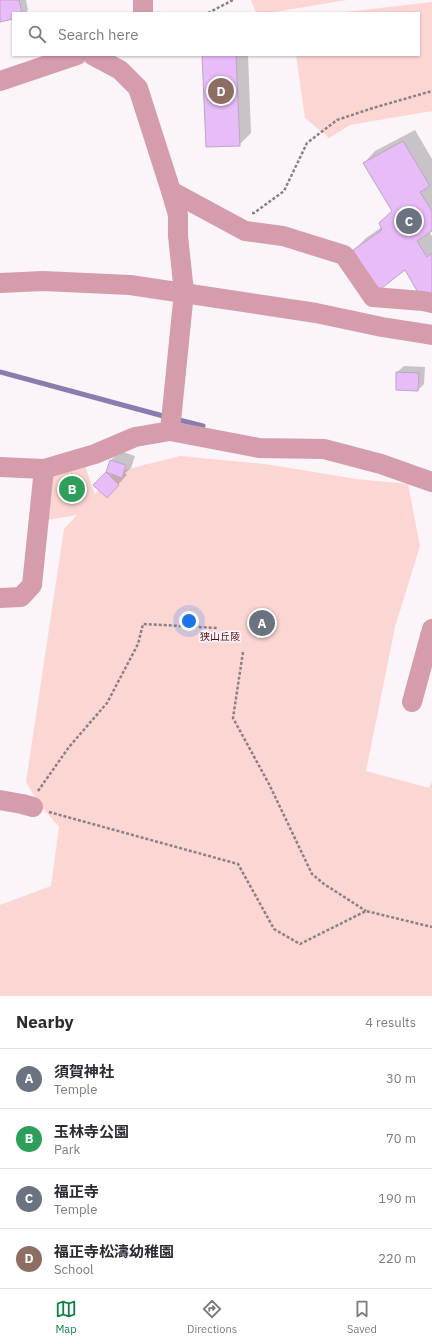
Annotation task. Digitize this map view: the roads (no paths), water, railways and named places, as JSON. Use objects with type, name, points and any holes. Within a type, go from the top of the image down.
[{"type":"street","points":[[143,0],[143,12]]},
{"type":"street","points":[[0,81],[74,56]]},
{"type":"street","points":[[94,56],[120,70],[138,88],[172,191],[178,214],[178,236],[184,292],[170,432]]},
{"type":"street","points":[[172,191],[245,231],[283,236],[344,255],[373,297],[432,303]]},
{"type":"street","points":[[0,283],[43,281],[130,285],[316,313],[382,327],[432,335]]},
{"type":"street","points":[[0,467],[44,469],[95,454],[136,437],[170,432],[258,448],[324,449],[381,464],[432,482]]},
{"type":"street","points":[[0,598],[21,597],[32,585],[44,469]]},
{"type":"street","points":[[412,702],[432,629]]},
{"type":"street","points":[[0,800],[30,807]]},
{"type":"waterway","points":[[0,372],[167,417]]},
{"type":"waterway","points":[[175,419],[203,426]]},
{"type":"place","name":"福正寺松濤幼稚園","points":[[221,91]]},
{"type":"place","name":"福正寺","points":[[409,221]]},
{"type":"place","name":"玉林寺公園","points":[[72,489]]},
{"type":"place","name":"須賀神社","points":[[262,623]]},
{"type":"park label","name":"狭山丘陵","points":[[220,636]]}]
